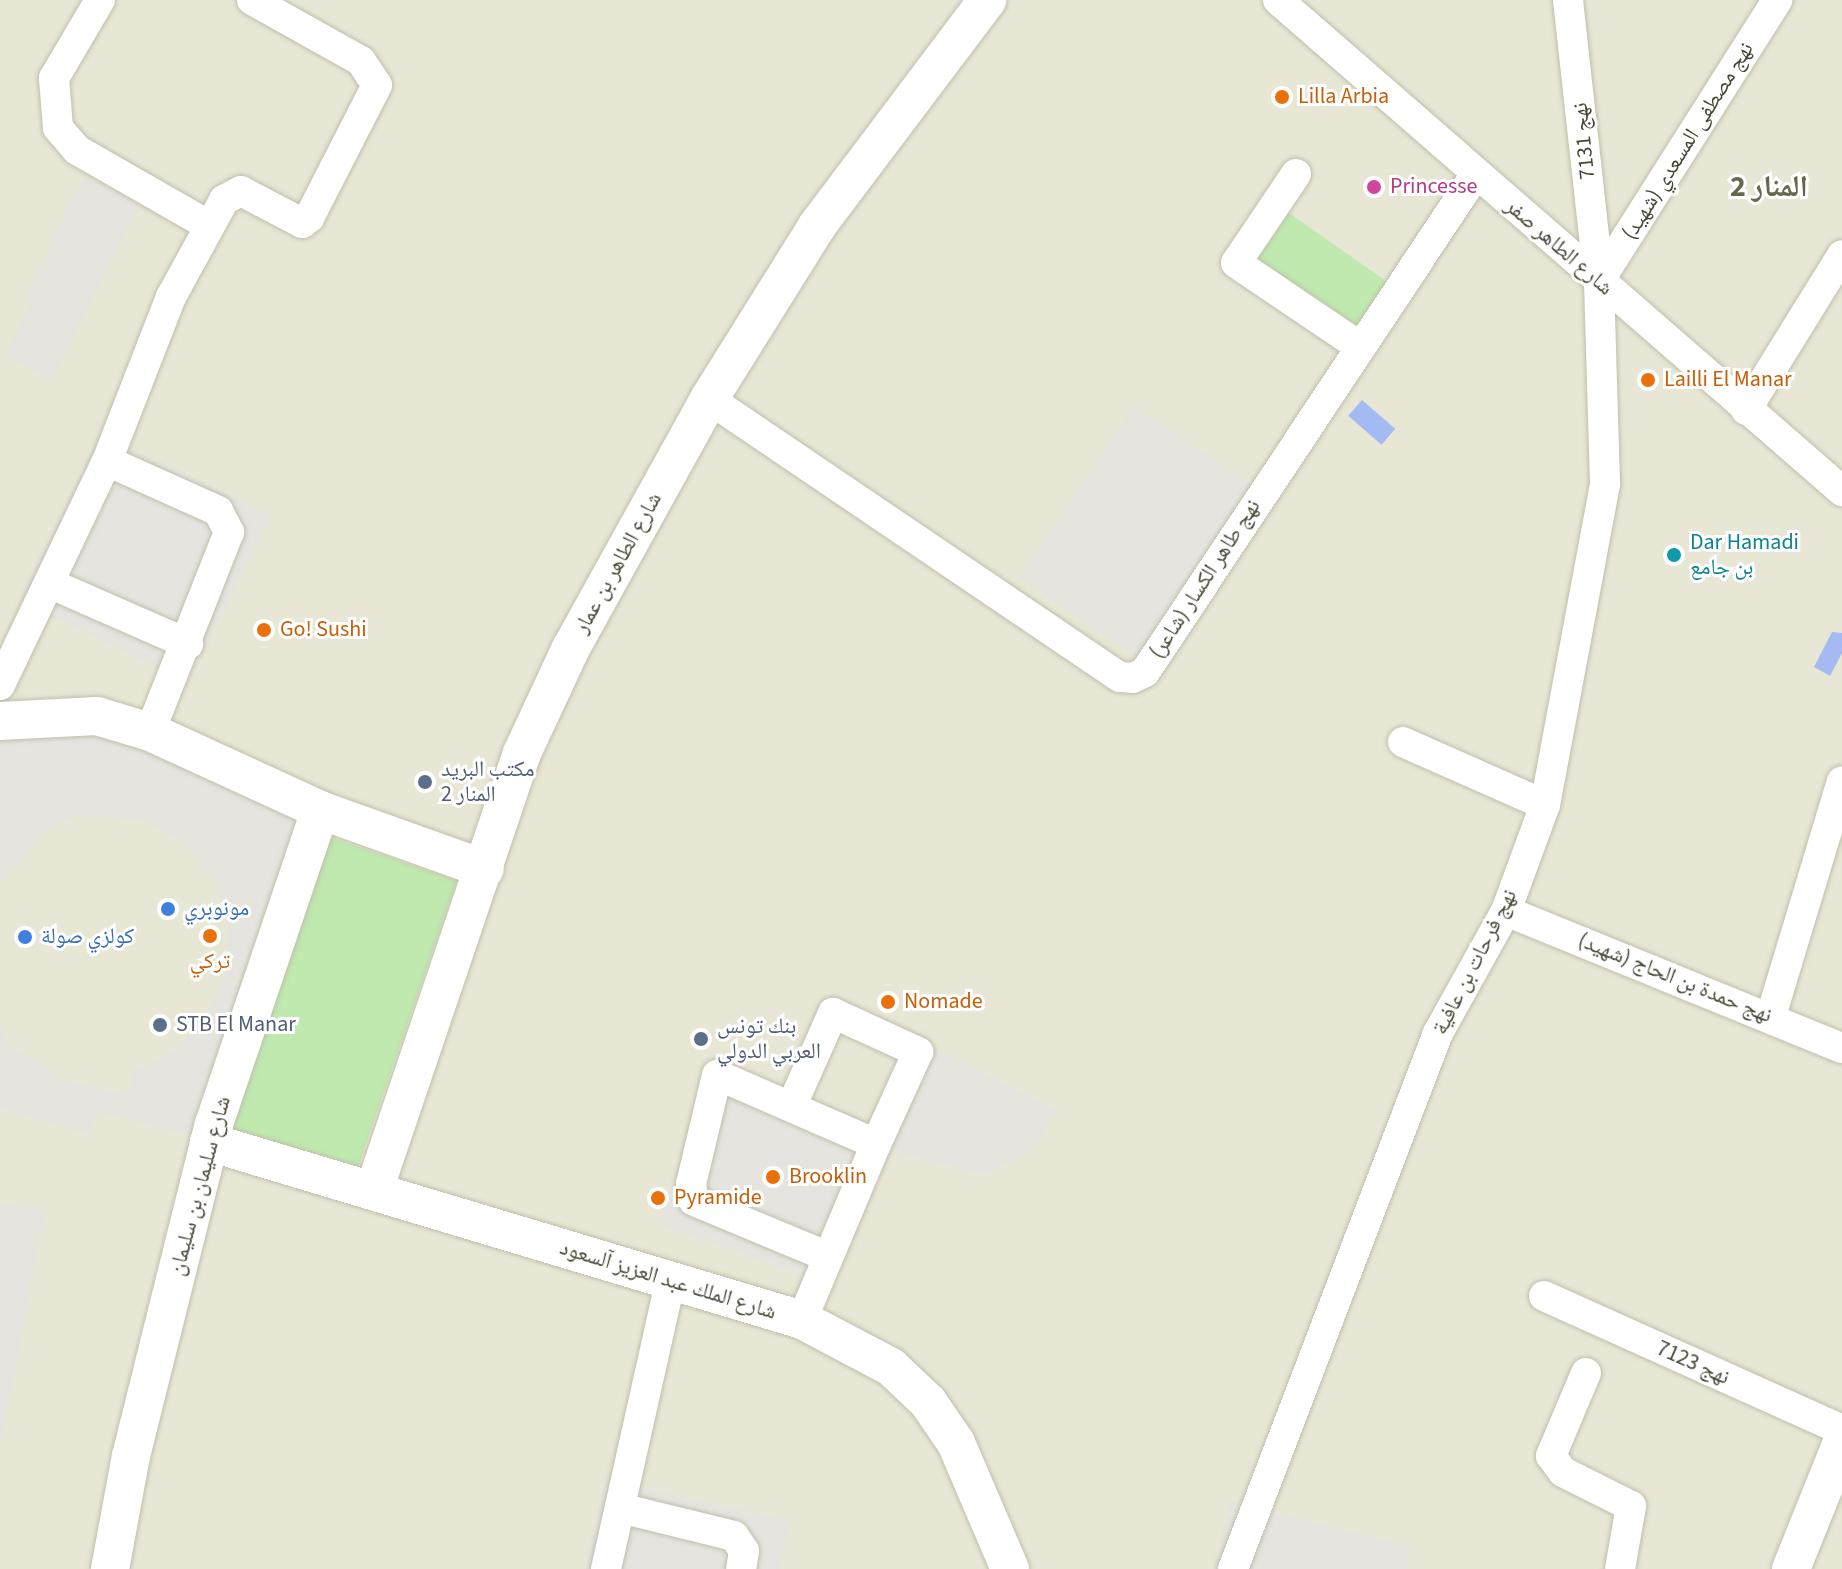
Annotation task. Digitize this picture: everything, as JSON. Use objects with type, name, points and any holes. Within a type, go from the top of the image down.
[{"type":"street","points":[[100,0],[54,78],[58,128],[77,150],[208,225]]},
{"type":"street","points":[[0,685],[107,461],[171,297],[208,225],[224,200],[241,191],[302,223],[309,218],[377,85],[361,61],[252,0]]},
{"type":"street","name":"شارع الطاهر بن عمار","points":[[374,1190],[522,753],[571,648],[709,399],[817,226],[987,0]]},
{"type":"street","name":"شارع الطاهر صفر","points":[[1278,0],[1842,491]]},
{"type":"street","name":"نهج 7131","points":[[1568,0],[1599,281]]},
{"type":"street","name":"نهج مصطفى المسعدي (شهيد)","points":[[1599,281],[1777,0]]},
{"type":"street","points":[[1296,174],[1236,263],[1359,346]]},
{"type":"street","name":"نهج طاهر الكسار (شاعر)","points":[[709,399],[1120,677],[1133,678],[1145,672],[1476,174]]},
{"type":"street","points":[[1746,410],[1842,255]]},
{"type":"street","name":"نهج فرحات بن عافية","points":[[1233,1569],[1438,1033],[1506,911],[1545,805],[1605,484],[1599,281]]},
{"type":"street","points":[[107,461],[227,521],[226,545],[150,732]]},
{"type":"street","points":[[49,583],[188,644]]},
{"type":"street","points":[[0,721],[97,716],[150,732],[320,810],[485,869]]},
{"type":"street","points":[[1403,742],[1545,805]]},
{"type":"street","points":[[1771,1016],[1842,781]]},
{"type":"street","name":"شارع سليمان بن سليمان","points":[[110,1569],[209,1142],[320,810]]},
{"type":"street","name":"نهج حمدة بن الحاج (شهيد)","points":[[1506,911],[1771,1016],[1842,1048]]},
{"type":"street","points":[[792,1105],[833,1013],[918,1052],[824,1255],[802,1320]]},
{"type":"street","points":[[824,1255],[703,1208],[691,1195],[717,1075],[876,1144]]},
{"type":"street","name":"شارع الملك عبد العزيز آلسعود","points":[[209,1142],[802,1320],[891,1367],[928,1402],[956,1443],[1010,1569]]},
{"type":"street","points":[[606,1569],[670,1282]]},
{"type":"street","name":"نهج 7123","points":[[1544,1296],[1842,1430]]},
{"type":"street","points":[[1586,1373],[1550,1449],[1563,1472],[1617,1492],[1631,1506],[1620,1569]]},
{"type":"street","points":[[1791,1569],[1842,1442]]},
{"type":"street","points":[[620,1508],[734,1536],[744,1551],[741,1569]]},
{"type":"shaded area","name":"كولزي صولة","points":[[0,0],[1842,0],[1842,1569],[0,1569]]},
{"type":"shaded area","points":[[84,176],[139,203],[52,380],[5,356],[31,303],[24,298]]},
{"type":"shaded area","points":[[1135,406],[1254,486],[1138,658],[1019,578]]},
{"type":"shaded area","points":[[100,433],[270,516],[188,683],[18,600]]},
{"type":"shaded area","points":[[95,726],[310,814],[203,1138],[95,1111],[90,1135],[0,1107],[0,1024],[6,1042],[66,1081],[129,1096],[134,1071],[172,1052],[207,1017],[226,971],[228,925],[215,880],[184,843],[141,820],[78,815],[51,826],[0,883],[0,731]]},
{"type":"shaded area","points":[[935,1048],[1057,1110],[1031,1152],[984,1174],[890,1150]]},
{"type":"shaded area","points":[[713,1061],[888,1140],[822,1282],[657,1224]]},
{"type":"shaded area","points":[[1,1202],[45,1211],[0,1448],[0,1209]]},
{"type":"shaded area","points":[[605,1479],[790,1521],[780,1569],[585,1569]]},
{"type":"shaded area","points":[[1230,1501],[1412,1547],[1406,1569],[1214,1569]]},
{"type":"green space","points":[[1289,213],[1388,282],[1357,327],[1257,258]]},
{"type":"green space","points":[[330,837],[457,881],[356,1173],[229,1129]]},
{"type":"water","points":[[1362,400],[1395,429],[1381,445],[1348,416]]},
{"type":"water","points":[[1832,632],[1842,633],[1842,653],[1830,676],[1814,667]]},
{"type":"place","name":"Lilla Arbia","points":[[1282,97]]},
{"type":"place","name":"Princesse","points":[[1374,187]]},
{"type":"place","name":"Lailli El Manar","points":[[1648,380]]},
{"type":"place","name":"Dar Hamadi بن جامع","points":[[1674,555]]},
{"type":"place","name":"Go! Sushi","points":[[264,630]]},
{"type":"place","name":"مكتب البريد المنار 2","points":[[425,782]]},
{"type":"place","name":"مونوبري","points":[[168,909]]},
{"type":"place","name":"تركي","points":[[210,936]]},
{"type":"place","name":"كولزي صولة","points":[[25,937]]},
{"type":"place","name":"Nomade","points":[[888,1002]]},
{"type":"place","name":"STB El Manar","points":[[160,1025]]},
{"type":"place","name":"بنك تونس العربي الدولي","points":[[701,1039]]},
{"type":"place","name":"Brooklin","points":[[773,1177]]},
{"type":"place","name":"Pyramide","points":[[658,1198]]},
{"type":"district","name":"المنار 2","points":[[1769,187]]}]
